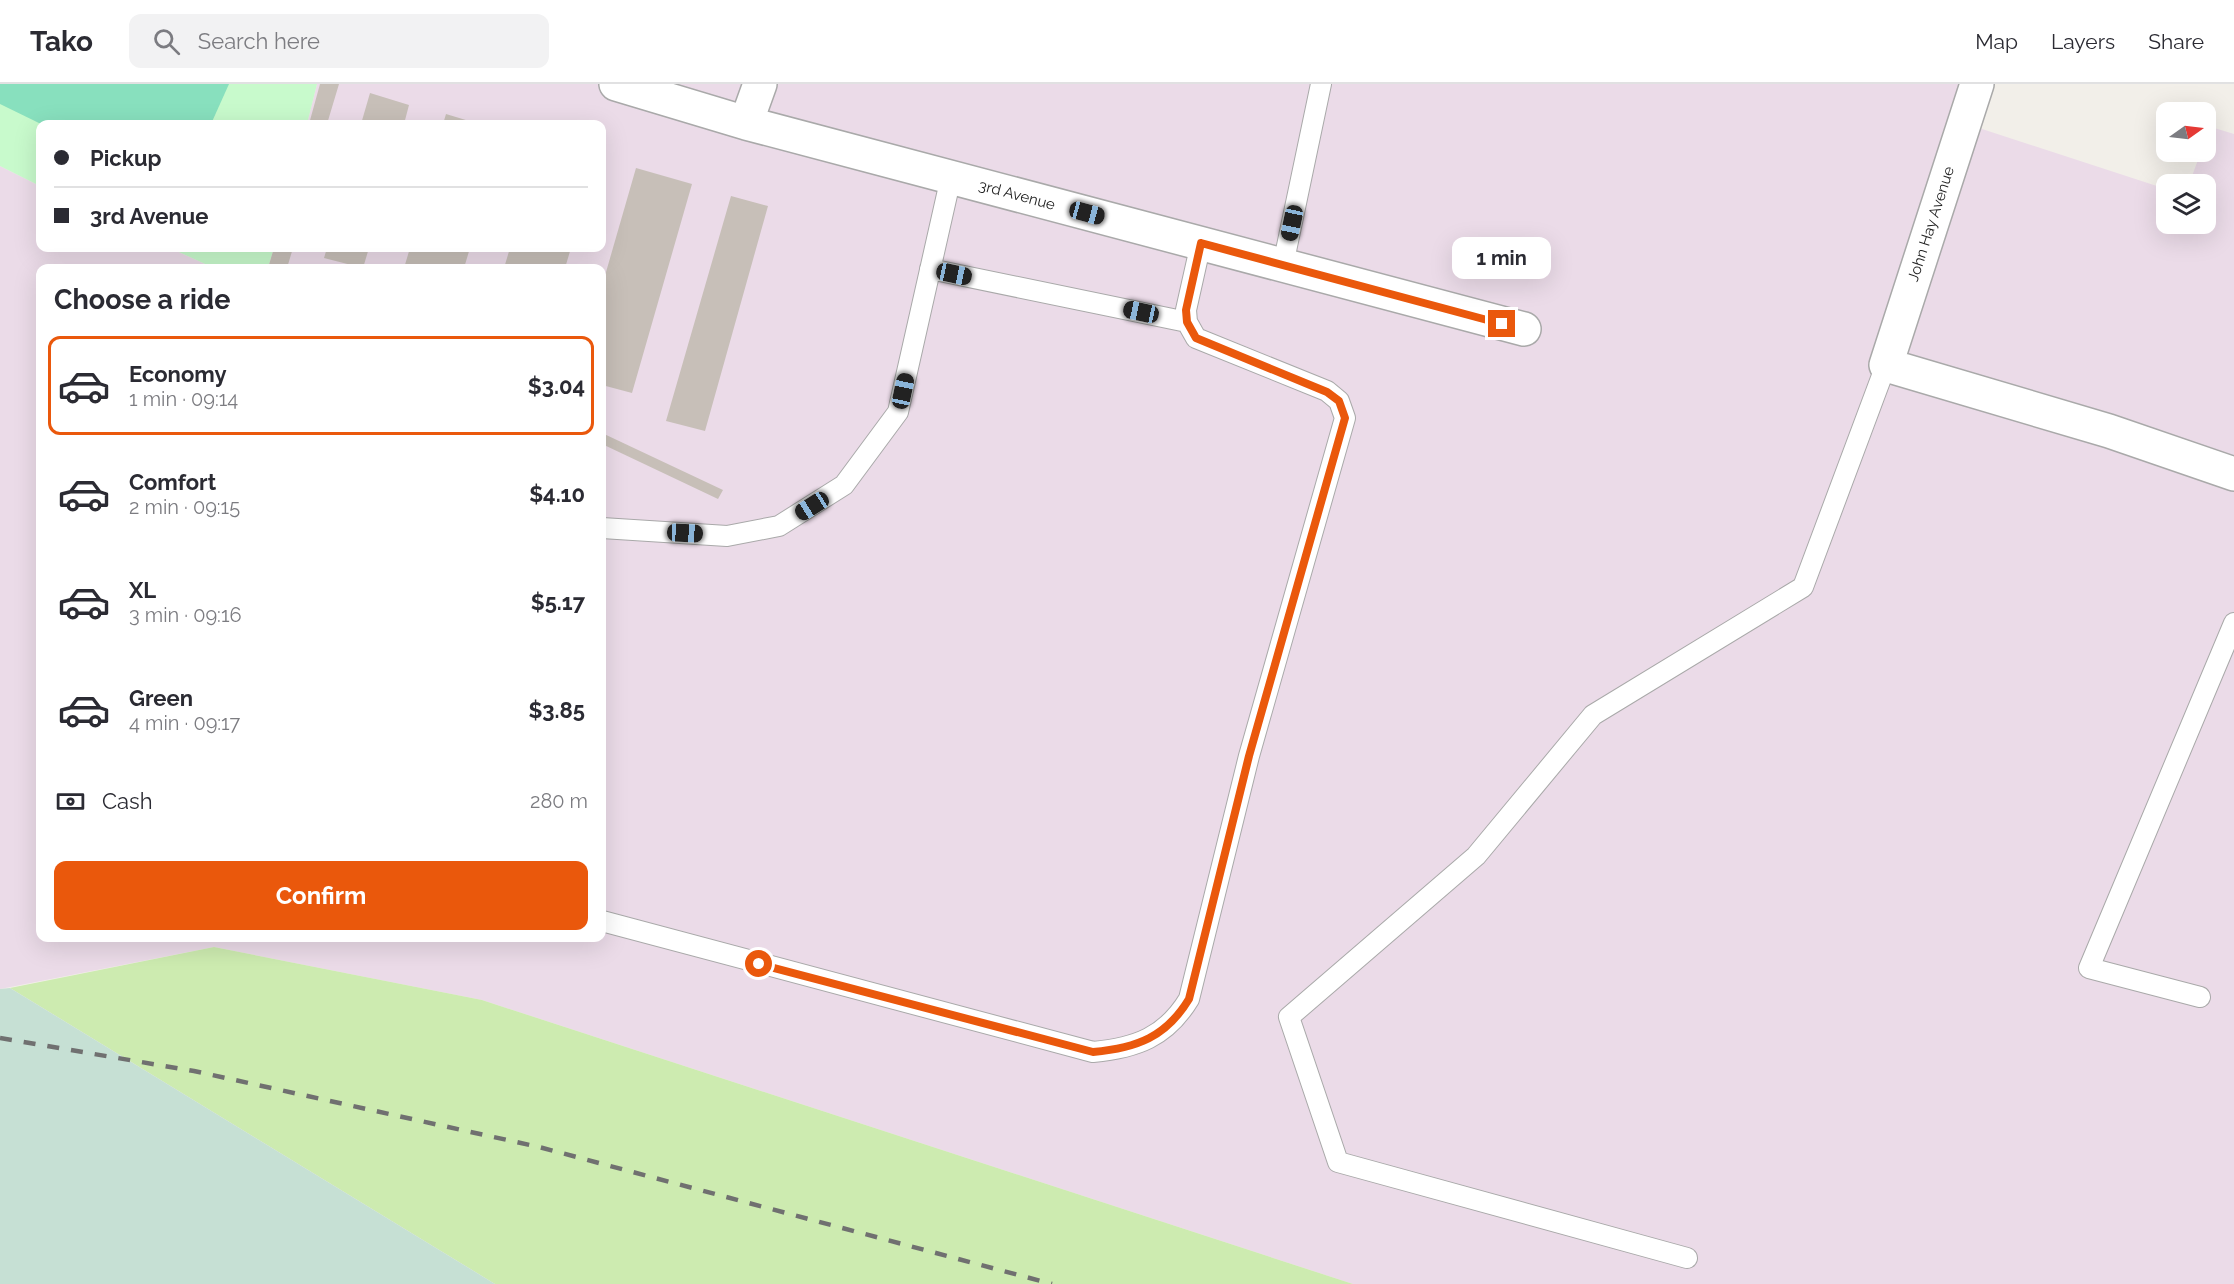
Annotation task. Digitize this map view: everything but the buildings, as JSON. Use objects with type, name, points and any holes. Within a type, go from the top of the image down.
[{"type":"street","name":"3rd Avenue","points":[[616,84],[746,123],[1524,329]]},
{"type":"street","points":[[746,123],[760,84]]},
{"type":"street","name":"John Hay Avenue","points":[[1886,365],[1977,84]]},
{"type":"street","points":[[1886,365],[2109,431],[2234,474]]},
{"type":"lane","points":[[1283,266],[1321,84]]},
{"type":"lane","points":[[606,528],[727,536],[780,526],[844,485],[898,412],[951,177]]},
{"type":"lane","points":[[606,922],[1093,1052],[1125,1049],[1163,1031],[1178,1017],[1189,999],[1249,756],[1345,418],[1339,401],[1327,392],[1196,338],[1187,322],[1186,310],[1201,243]]},
{"type":"lane","points":[[930,269],[1187,322]]},
{"type":"lane","points":[[1687,1258],[1338,1162],[1289,1017],[1476,856],[1593,715],[1803,587],[1886,365]]},
{"type":"lane","points":[[2200,997],[2089,968],[2234,622]]},
{"type":"shaded area","points":[[317,84],[1992,84],[1979,128],[2156,186],[2156,234],[2216,234],[2216,174],[2193,174],[2197,162],[2216,162],[2216,129],[2234,134],[2234,1284],[1353,1284],[482,1000],[214,947],[0,989],[0,166],[36,184],[36,252],[179,252],[205,264],[36,264],[36,942],[606,942],[606,264],[269,264],[273,252],[606,252],[606,120],[308,120]]},
{"type":"green space","points":[[0,84],[317,84],[308,120],[36,120],[36,184],[0,166]]},
{"type":"green space","points":[[0,84],[229,84],[213,120],[36,122],[0,104]]},
{"type":"green space","points":[[179,252],[273,252],[269,264],[205,264]]},
{"type":"green space","points":[[214,947],[482,1000],[1353,1284],[495,1284],[10,988]]},
{"type":"green space","points":[[10,988],[495,1284],[0,1284],[0,989]]},
{"type":"railway","points":[[0,1038],[194,1071],[539,1147],[1052,1284]]},
{"type":"route","points":[[759,964],[1093,1052],[1125,1049],[1163,1031],[1178,1017],[1189,999],[1249,756],[1345,418],[1339,401],[1327,392],[1196,338],[1187,322],[1186,310],[1201,243],[1502,324]]}]
